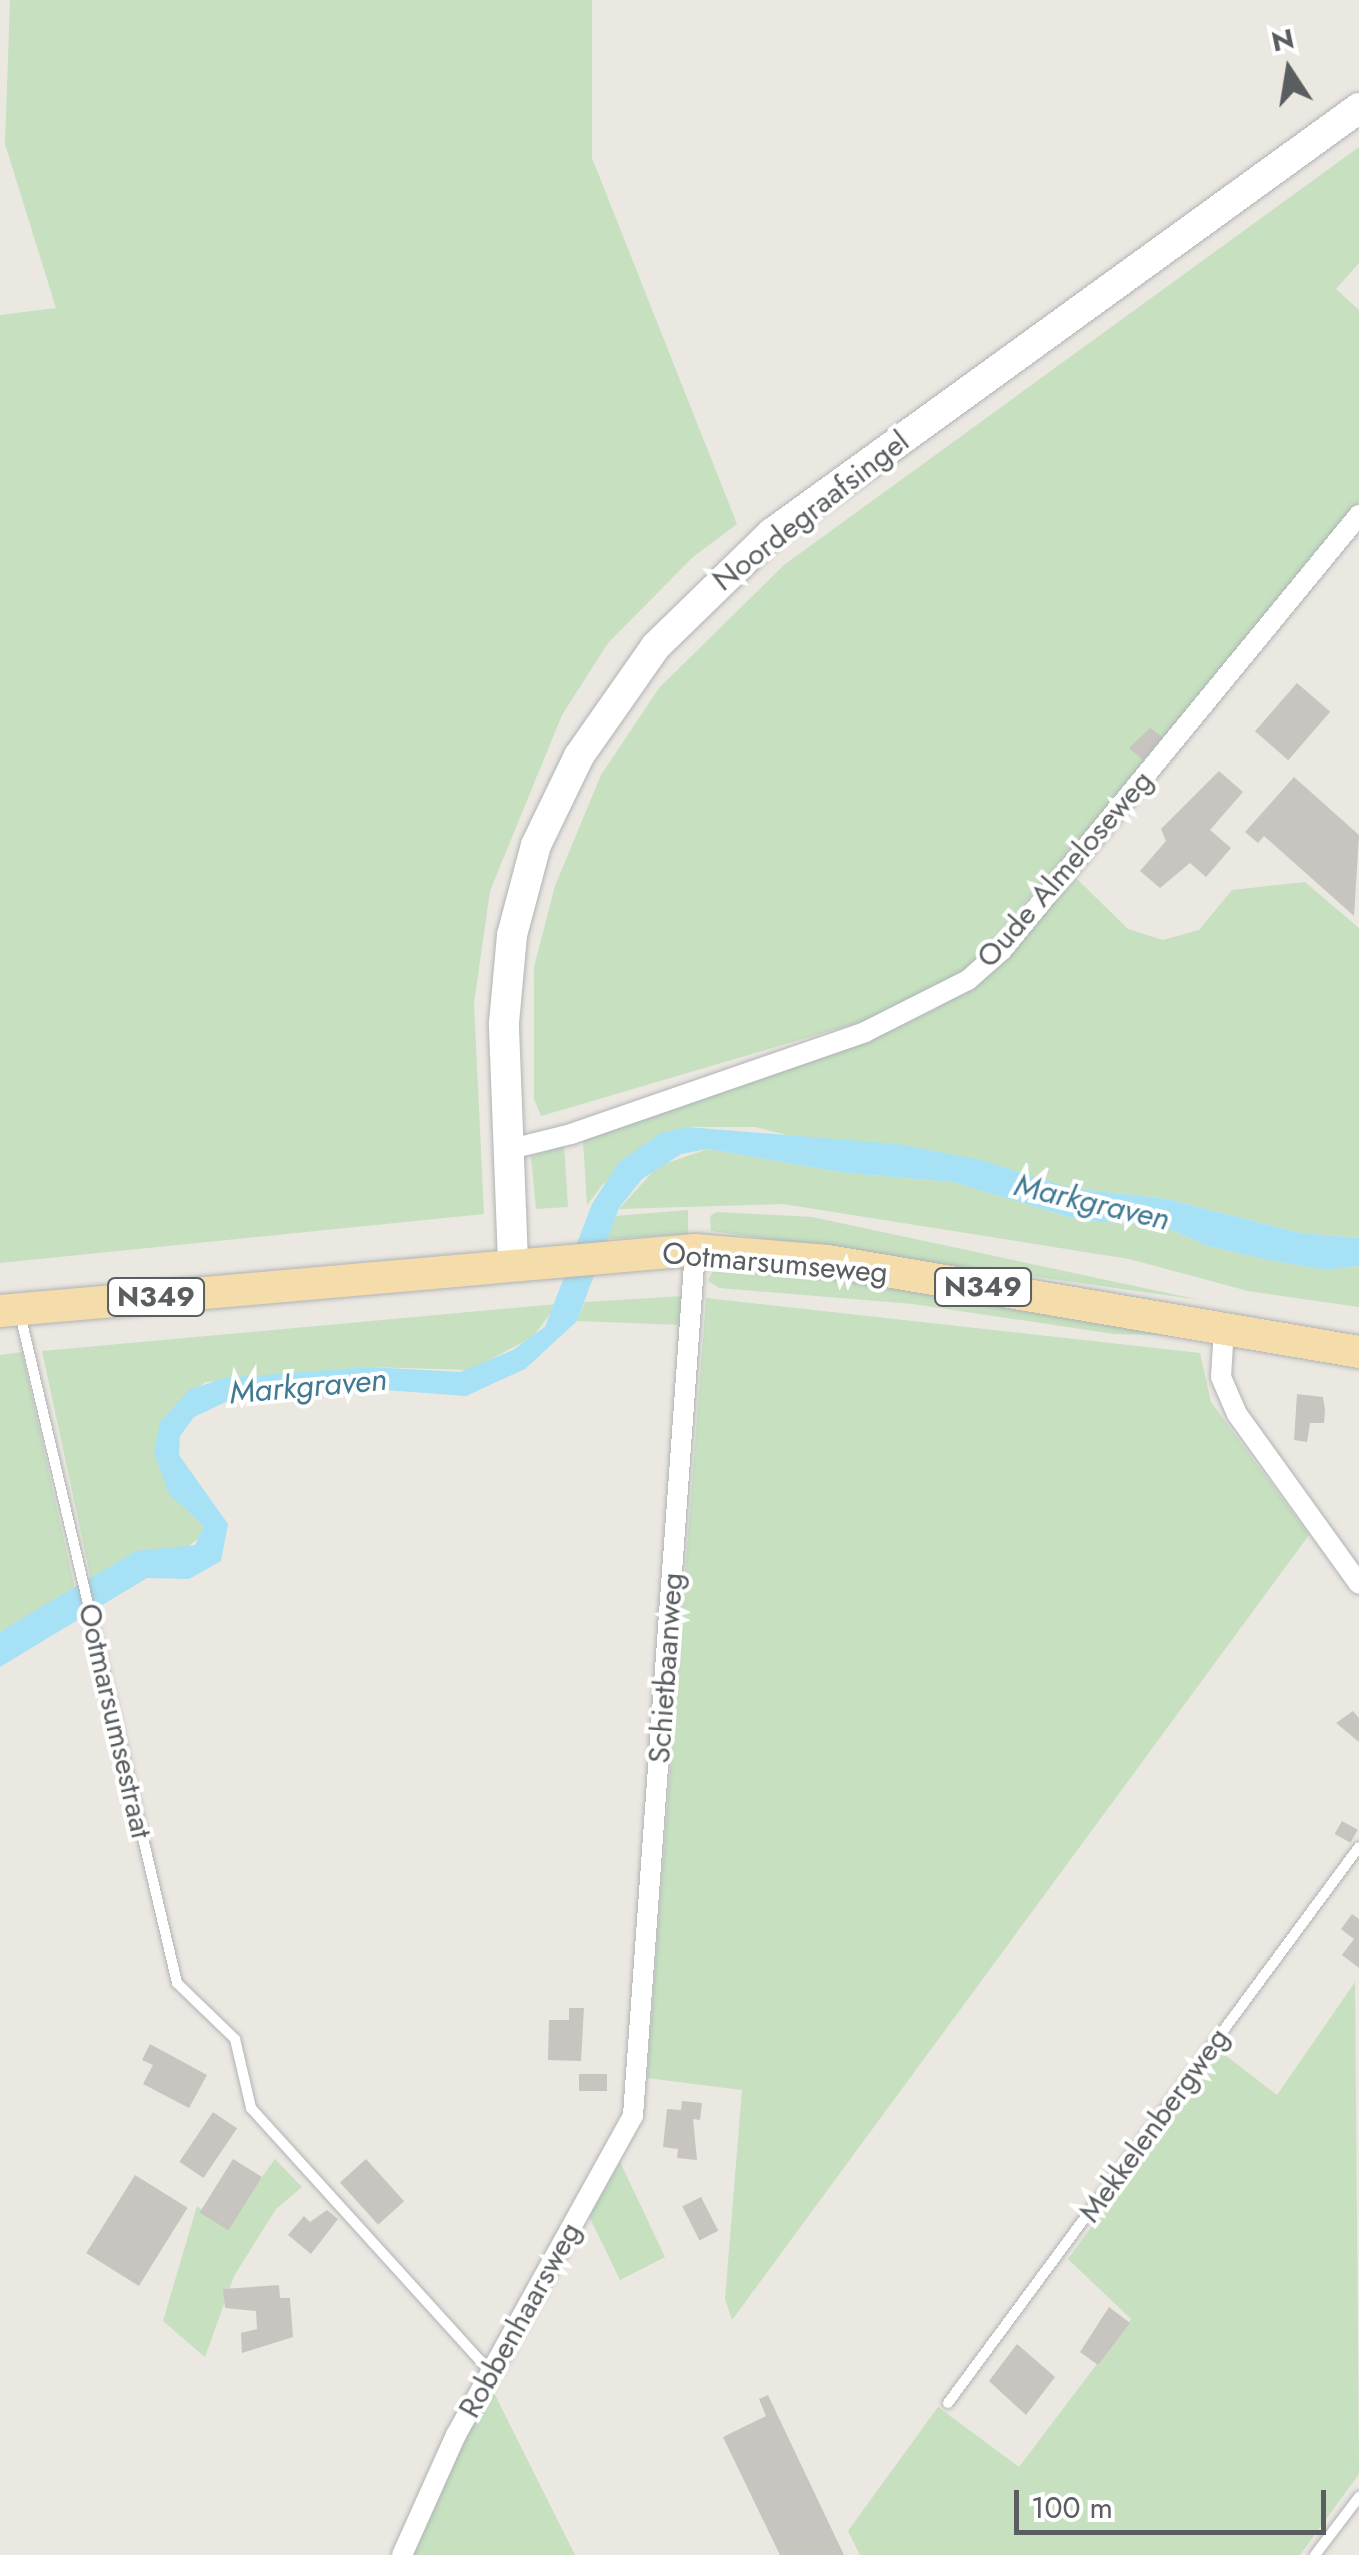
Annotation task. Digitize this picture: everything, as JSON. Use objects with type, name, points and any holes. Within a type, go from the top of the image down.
[{"type":"main road","name":"Noordegraafsingel","points":[[513,1262],[507,1150],[510,952],[536,845],[578,756],[656,646],[771,534],[1359,108]]},
{"type":"main road","name":"Ootmarsumseweg","points":[[604,1254],[696,1250],[828,1261],[1359,1352]]},
{"type":"main road","name":"Ootmarsumsestraat","points":[[9,1310],[604,1254]]},
{"type":"street","name":"Oude Almeloseweg","points":[[507,1150],[866,1032],[968,980],[1002,950],[1359,515]]},
{"type":"street","name":"Schietbaanweg","points":[[638,2087],[696,1250]]},
{"type":"street","points":[[1224,1328],[1221,1377],[1237,1414],[1359,1584]]},
{"type":"street","name":"Robbenhaarsweg","points":[[402,2555],[492,2374],[633,2116],[638,2087]]},
{"type":"lane","name":"Ootmarsumsestraat","points":[[9,1310],[82,1577],[171,1963],[188,1998],[235,2040],[251,2108],[492,2374]]},
{"type":"lane","name":"Mekkelenbergweg","points":[[948,2403],[1359,1847]]},
{"type":"lane","points":[[1315,2555],[1359,2497]]},
{"type":"green space","points":[[10,0],[592,0],[592,158],[737,524],[693,557],[608,643],[562,715],[490,891],[474,1003],[484,1214],[0,1263],[0,315],[56,308],[5,144]]},
{"type":"green space","points":[[1359,147],[1359,263],[1336,289],[1359,310],[1359,516],[966,970],[864,1021],[541,1116],[534,1099],[534,967],[555,886],[601,775],[659,688],[784,565]]},
{"type":"green space","points":[[1076,878],[1128,929],[1163,940],[1199,930],[1232,890],[1305,882],[1359,928],[1359,1238],[1301,1233],[1167,1199],[1071,1188],[934,1151],[817,1142],[755,1127],[687,1127],[603,1184],[587,1205],[583,1140],[869,1040],[934,1010],[1003,959]]},
{"type":"green space","points":[[564,1146],[568,1207],[536,1209],[531,1156]]},
{"type":"green space","points":[[708,1149],[846,1173],[953,1182],[1082,1221],[1160,1225],[1208,1246],[1263,1259],[1324,1270],[1359,1266],[1359,1307],[1248,1291],[1129,1259],[783,1204],[619,1209],[658,1166]]},
{"type":"green space","points":[[688,1210],[688,1234],[606,1239],[616,1216]]},
{"type":"green space","points":[[717,1212],[812,1217],[1200,1300],[711,1231],[710,1216]]},
{"type":"green space","points":[[715,1266],[823,1274],[1190,1336],[1114,1334],[913,1304],[719,1288],[708,1281]]},
{"type":"green space","points":[[683,1296],[682,1325],[577,1321],[585,1302]]},
{"type":"green space","points":[[706,1298],[1200,1353],[1211,1402],[1309,1535],[732,2320],[725,2299],[742,2090],[647,2078]]},
{"type":"green space","points":[[557,1304],[533,1337],[470,1370],[369,1367],[205,1382],[160,1422],[204,1526],[201,1537],[181,1551],[136,1551],[91,1579],[42,1351]]},
{"type":"green space","points":[[22,1352],[75,1589],[0,1632],[0,1355]]},
{"type":"green space","points":[[1355,1982],[1359,2474],[1300,2555],[860,2555],[848,2531],[938,2407],[1019,2467],[1131,2319],[1068,2259],[1220,2051],[1277,2095]]},
{"type":"green space","points":[[275,2159],[302,2187],[276,2209],[234,2276],[205,2357],[163,2321],[197,2206],[215,2220],[246,2199]]},
{"type":"green space","points":[[620,2162],[665,2257],[620,2280],[589,2216]]},
{"type":"green space","points":[[491,2387],[575,2555],[406,2555]]},
{"type":"water","name":"Markgraven","points":[[687,1127],[897,1144],[981,1160],[1071,1188],[1167,1199],[1301,1233],[1359,1238],[1359,1266],[1324,1270],[1263,1259],[1208,1246],[1160,1225],[1082,1221],[953,1182],[846,1173],[708,1149],[681,1154],[642,1179],[619,1208],[577,1321],[525,1369],[466,1396],[372,1389],[228,1401],[194,1417],[180,1436],[179,1455],[228,1524],[221,1561],[189,1579],[147,1578],[0,1667],[0,1632],[136,1551],[195,1545],[204,1526],[169,1494],[154,1452],[160,1422],[189,1390],[224,1378],[369,1367],[460,1372],[513,1350],[545,1327],[592,1204],[619,1162],[661,1133]]},
{"type":"building","points":[[1297,683],[1330,712],[1288,760],[1255,731]]},
{"type":"building","points":[[1150,728],[1162,737],[1143,760],[1129,748]]},
{"type":"building","points":[[1219,771],[1243,792],[1210,830],[1231,848],[1206,877],[1190,863],[1160,888],[1140,871],[1166,841],[1161,829]]},
{"type":"building","points":[[1294,777],[1359,835],[1354,916],[1264,836],[1258,843],[1245,832]]},
{"type":"building","points":[[1297,1394],[1323,1397],[1324,1423],[1310,1423],[1307,1442],[1294,1440]]},
{"type":"building","points":[[1353,1711],[1359,1718],[1359,1742],[1336,1723]]},
{"type":"building","points":[[1342,1821],[1358,1830],[1350,1843],[1335,1834]]},
{"type":"building","points":[[1352,1914],[1359,1919],[1359,1968],[1342,1955],[1354,1939],[1341,1929]]},
{"type":"building","points":[[569,2008],[584,2008],[581,2061],[548,2060],[549,2020],[569,2020]]},
{"type":"building","points":[[150,2044],[207,2075],[189,2108],[143,2084],[153,2065],[142,2060]]},
{"type":"building","points":[[579,2074],[607,2074],[607,2091],[579,2091]]},
{"type":"building","points":[[682,2101],[702,2103],[700,2120],[693,2119],[697,2160],[677,2158],[678,2149],[663,2147],[667,2109],[681,2110]]},
{"type":"building","points":[[213,2112],[237,2128],[203,2178],[179,2162]]},
{"type":"building","points":[[233,2159],[262,2177],[228,2230],[200,2212]]},
{"type":"building","points":[[366,2159],[404,2201],[378,2225],[340,2182]]},
{"type":"building","points":[[135,2175],[188,2208],[139,2286],[86,2253]]},
{"type":"building","points":[[701,2197],[718,2231],[700,2240],[682,2207]]},
{"type":"building","points":[[327,2210],[338,2219],[311,2254],[288,2235],[304,2216],[310,2222]]},
{"type":"building","points":[[279,2285],[280,2298],[290,2298],[293,2337],[242,2353],[241,2333],[257,2329],[256,2311],[225,2308],[223,2289]]},
{"type":"building","points":[[1109,2307],[1130,2323],[1098,2365],[1080,2352]]},
{"type":"building","points":[[1017,2344],[1055,2377],[1026,2415],[989,2381]]},
{"type":"building","points":[[768,2395],[844,2555],[780,2555],[723,2437],[766,2416],[759,2399]]}]
